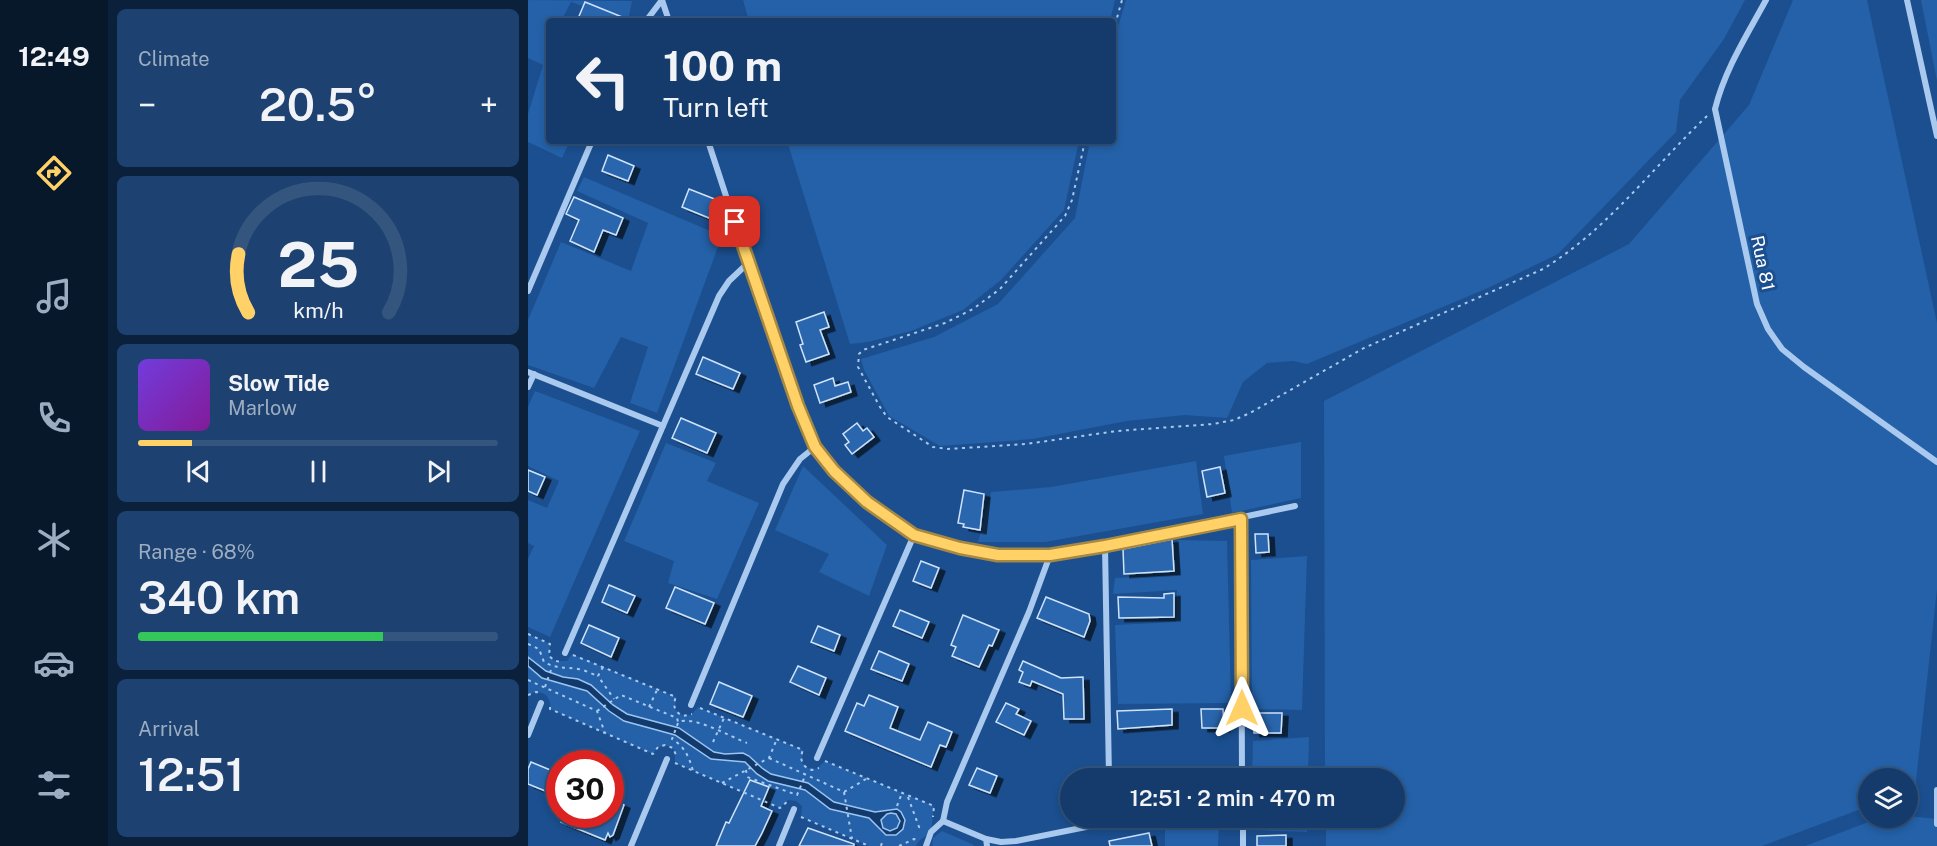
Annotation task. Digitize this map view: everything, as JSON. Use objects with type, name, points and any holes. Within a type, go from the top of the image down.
[{"type":"street","points":[[648,18],[662,0]]},
{"type":"street","points":[[662,0],[668,18]]},
{"type":"street","name":"Rua 81","points":[[1766,0],[1728,69],[1715,109],[1757,304],[1768,329],[1782,349],[1804,368],[1937,462]]},
{"type":"street","points":[[1907,0],[1937,136]]},
{"type":"street","points":[[528,291],[591,144]]},
{"type":"street","points":[[709,144],[748,263],[815,447],[834,471],[867,502],[914,535],[960,548],[998,555],[1050,555],[1241,519],[1295,506]]},
{"type":"street","points":[[567,657],[719,296],[729,281],[748,263]]},
{"type":"street","points":[[528,387],[531,373],[663,426]]},
{"type":"street","points":[[691,705],[783,484],[800,459],[815,447]]},
{"type":"street","points":[[1241,519],[1242,768]]},
{"type":"street","points":[[817,758],[914,535]]},
{"type":"street","points":[[1105,546],[1109,768]]},
{"type":"street","points":[[926,846],[931,832],[943,821],[947,802],[1029,612],[1050,555]]},
{"type":"street","points":[[528,735],[542,703]]},
{"type":"street","points":[[631,846],[667,759]]},
{"type":"street","points":[[1937,790],[1937,824]]},
{"type":"street","points":[[779,846],[794,809]]},
{"type":"street","points":[[943,821],[986,843],[1016,841],[1074,828]]},
{"type":"street","points":[[1243,828],[1243,846]]},
{"type":"path","points":[[1116,21],[1122,0]]},
{"type":"path","points":[[1085,144],[1072,200],[1065,216],[1000,289],[972,309],[945,323],[863,350],[858,354],[858,367],[887,417],[933,447],[948,449],[1026,444],[1117,431],[1213,424],[1234,420],[1364,348],[1543,269],[1564,256],[1637,189],[1715,109]]},
{"type":"path","points":[[528,634],[550,644],[549,656],[555,661],[572,654],[676,697],[675,709],[683,716],[691,716],[698,707],[803,750],[802,763],[808,768],[816,769],[825,761],[934,806],[931,832],[916,846]]},
{"type":"path","points":[[528,644],[539,649],[544,662],[552,669],[580,669],[598,676],[613,700]]},
{"type":"path","points":[[598,676],[603,667]]},
{"type":"path","points":[[544,687],[552,669]]},
{"type":"path","points":[[528,680],[597,711],[605,733]]},
{"type":"path","points":[[649,707],[657,690]]},
{"type":"path","points":[[528,695],[540,692],[549,699],[550,709],[653,754],[658,747],[669,746],[675,751],[675,763],[780,808],[785,802],[792,800]]},
{"type":"path","points":[[597,711],[621,695],[677,718],[678,722],[672,739],[681,745],[690,758],[693,771]]},
{"type":"path","points":[[713,742],[724,718]]},
{"type":"path","points":[[678,722],[692,720],[747,743]]},
{"type":"path","points":[[722,783],[770,758],[776,739]]},
{"type":"path","points":[[770,758],[843,792]]},
{"type":"path","points":[[746,770],[747,777],[797,795],[805,776]]},
{"type":"path","points":[[843,792],[867,778]]},
{"type":"path","points":[[843,792],[852,839]]},
{"type":"path","points":[[897,806],[902,793]]},
{"type":"path","points":[[907,795],[919,827],[931,832]]},
{"type":"path","points":[[803,814],[801,817],[869,846]]},
{"type":"path","points":[[899,846],[914,838],[919,841]]},
{"type":"path","points":[[880,846],[884,839]]},
{"type":"shaded area","points":[[528,0],[632,1],[629,18],[619,18],[571,2],[563,18],[546,18],[546,144],[569,144],[562,158],[528,142],[528,114],[543,65],[528,58]]},
{"type":"shaded area","points":[[743,0],[1115,0],[1111,18],[748,18]]},
{"type":"shaded area","points":[[1126,0],[1745,0],[1724,39],[1680,100],[1676,132],[1558,254],[1488,288],[1307,364],[1293,361],[1267,363],[1243,382],[1227,418],[1185,415],[1127,421],[1033,439],[940,446],[889,416],[864,370],[861,359],[934,337],[998,304],[1075,218],[1089,144],[1116,144],[1116,34]]},
{"type":"shaded area","points":[[1793,0],[1867,0],[1937,323],[1937,589],[1917,768],[1858,768],[1858,810],[1762,846],[1326,846],[1326,828],[1405,828],[1405,768],[1325,768],[1324,401],[1629,244],[1749,105]]},
{"type":"shaded area","points":[[1921,0],[1937,0],[1937,81]]},
{"type":"shaded area","points":[[788,144],[1078,144],[1064,210],[1001,280],[963,310],[911,331],[850,344]]},
{"type":"shaded area","points":[[584,177],[722,236],[657,413],[630,403],[648,347],[621,337],[594,388],[528,365],[528,320],[561,242],[631,271],[648,223],[577,191]]},
{"type":"shaded area","points":[[535,391],[640,431],[550,637],[528,627],[528,559],[534,546],[528,543],[528,500],[547,508],[559,481],[528,466],[528,407]]},
{"type":"shaded area","points":[[1301,442],[1301,498],[1232,513],[1224,456]]},
{"type":"shaded area","points":[[666,443],[716,463],[707,481],[759,503],[717,599],[668,583],[674,561],[624,541]]},
{"type":"shaded area","points":[[1196,461],[1203,514],[1045,542],[978,542],[991,492],[1051,487]]},
{"type":"shaded area","points":[[803,466],[887,545],[869,596],[819,572],[829,554],[775,530]]},
{"type":"shaded area","points":[[1177,540],[1227,541],[1231,703],[1118,704],[1115,625],[1176,622],[1177,590],[1113,594],[1115,578],[1180,575]]},
{"type":"shaded area","points":[[1307,556],[1302,710],[1252,709],[1251,560]]},
{"type":"shaded area","points":[[528,634],[550,644],[549,655],[555,661],[567,661],[572,654],[676,697],[675,709],[683,716],[691,715],[698,707],[803,750],[802,763],[808,768],[816,769],[825,761],[934,806],[931,832],[916,846],[869,846],[801,817],[802,806],[796,801],[788,800],[780,808],[675,763],[675,751],[669,746],[658,747],[653,754],[550,709],[549,700],[544,694],[537,692],[528,695]]},
{"type":"shaded area","points":[[528,657],[546,671],[578,679],[591,685],[627,714],[679,728],[714,752],[743,753],[771,774],[808,783],[834,802],[875,812],[897,809],[905,820],[903,829],[896,835],[886,835],[869,818],[830,809],[805,790],[768,781],[745,762],[711,759],[675,735],[624,721],[587,691],[542,678],[528,666]],"holes":[[[887,814],[896,814],[900,821],[897,828],[890,831],[883,828],[881,820]]]},
{"type":"shaded area","points":[[1309,737],[1308,768],[1252,768],[1253,741]]},
{"type":"shaded area","points":[[1918,817],[1937,819],[1937,846],[1805,846],[1858,826],[1858,828],[1918,828]]},
{"type":"shaded area","points":[[1165,828],[1219,828],[1218,846],[1165,846]]},
{"type":"shaded area","points":[[1252,828],[1307,828],[1307,832],[1252,830]]},
{"type":"shaded area","points":[[942,831],[974,846],[932,846],[933,838]]},
{"type":"building","points":[[585,2],[625,18],[578,18]]},
{"type":"building","points":[[608,155],[634,166],[628,181],[602,171]]},
{"type":"building","points":[[689,189],[717,200],[709,218],[682,207]]},
{"type":"building","points":[[574,197],[623,218],[616,235],[603,230],[594,252],[570,241],[579,220],[566,214]]},
{"type":"building","points":[[824,312],[829,327],[820,330],[829,354],[806,362],[796,322]]},
{"type":"building","points":[[703,357],[740,373],[733,389],[696,374]]},
{"type":"building","points":[[833,378],[835,386],[848,382],[851,392],[820,403],[814,385]]},
{"type":"building","points":[[681,418],[716,433],[707,453],[672,438]]},
{"type":"building","points":[[857,423],[863,431],[867,428],[874,437],[852,454],[845,445],[849,442],[843,434]]},
{"type":"building","points":[[1220,467],[1225,493],[1207,497],[1202,471]]},
{"type":"building","points":[[528,470],[545,477],[537,495],[528,491]]},
{"type":"building","points":[[964,490],[984,494],[980,530],[963,527],[964,524],[958,523]]},
{"type":"building","points":[[1255,534],[1268,534],[1269,552],[1256,553]]},
{"type":"building","points":[[1172,539],[1174,571],[1124,574],[1123,549]]},
{"type":"building","points":[[921,561],[939,568],[931,588],[913,581]]},
{"type":"building","points":[[609,585],[635,596],[627,613],[602,602]]},
{"type":"building","points":[[675,587],[714,603],[705,624],[666,608]]},
{"type":"building","points":[[1174,593],[1174,617],[1119,618],[1118,597],[1164,598],[1164,594]]},
{"type":"building","points":[[1046,597],[1089,614],[1090,621],[1084,637],[1037,618]]},
{"type":"building","points":[[900,610],[929,622],[922,638],[893,626]]},
{"type":"building","points":[[963,615],[999,630],[979,667],[952,656],[956,647],[951,645]]},
{"type":"building","points":[[589,625],[619,638],[611,657],[581,643]]},
{"type":"building","points":[[818,626],[840,635],[834,651],[811,642]]},
{"type":"building","points":[[879,651],[909,664],[902,681],[871,669]]},
{"type":"building","points":[[1023,661],[1061,678],[1083,677],[1084,719],[1064,719],[1063,694],[1032,681],[1030,686],[1019,682],[1023,672],[1019,670]]},
{"type":"building","points":[[798,666],[826,678],[819,695],[790,682]]},
{"type":"building","points":[[719,682],[752,696],[743,717],[710,704]]},
{"type":"building","points":[[869,695],[898,707],[890,728],[920,740],[928,722],[952,732],[946,747],[940,745],[931,767],[845,731],[857,703],[864,706]]},
{"type":"building","points":[[1006,703],[1019,709],[1016,714],[1031,721],[1024,735],[996,722]]},
{"type":"building","points":[[1172,709],[1172,725],[1118,729],[1117,711]]},
{"type":"building","points":[[1201,709],[1223,709],[1224,728],[1202,728]]},
{"type":"building","points":[[1254,713],[1282,713],[1281,733],[1254,733]]},
{"type":"building","points":[[531,762],[546,768],[546,791],[528,784],[528,769]]},
{"type":"building","points":[[977,768],[997,776],[990,793],[969,785]]},
{"type":"building","points":[[750,780],[769,787],[761,806],[772,811],[762,833],[755,846],[716,846],[726,822],[729,823]]},
{"type":"building","points":[[576,828],[616,828],[613,835],[610,837],[608,833],[605,840]]},
{"type":"building","points":[[808,828],[854,844],[854,846],[799,846]]},
{"type":"building","points":[[1149,833],[1152,846],[1110,846],[1109,841]]},
{"type":"building","points":[[1286,835],[1286,846],[1257,846],[1257,836]]},
{"type":"route","points":[[735,222],[798,406],[815,447],[834,471],[867,502],[914,535],[960,548],[998,555],[1050,555],[1241,519],[1242,708]]}]
